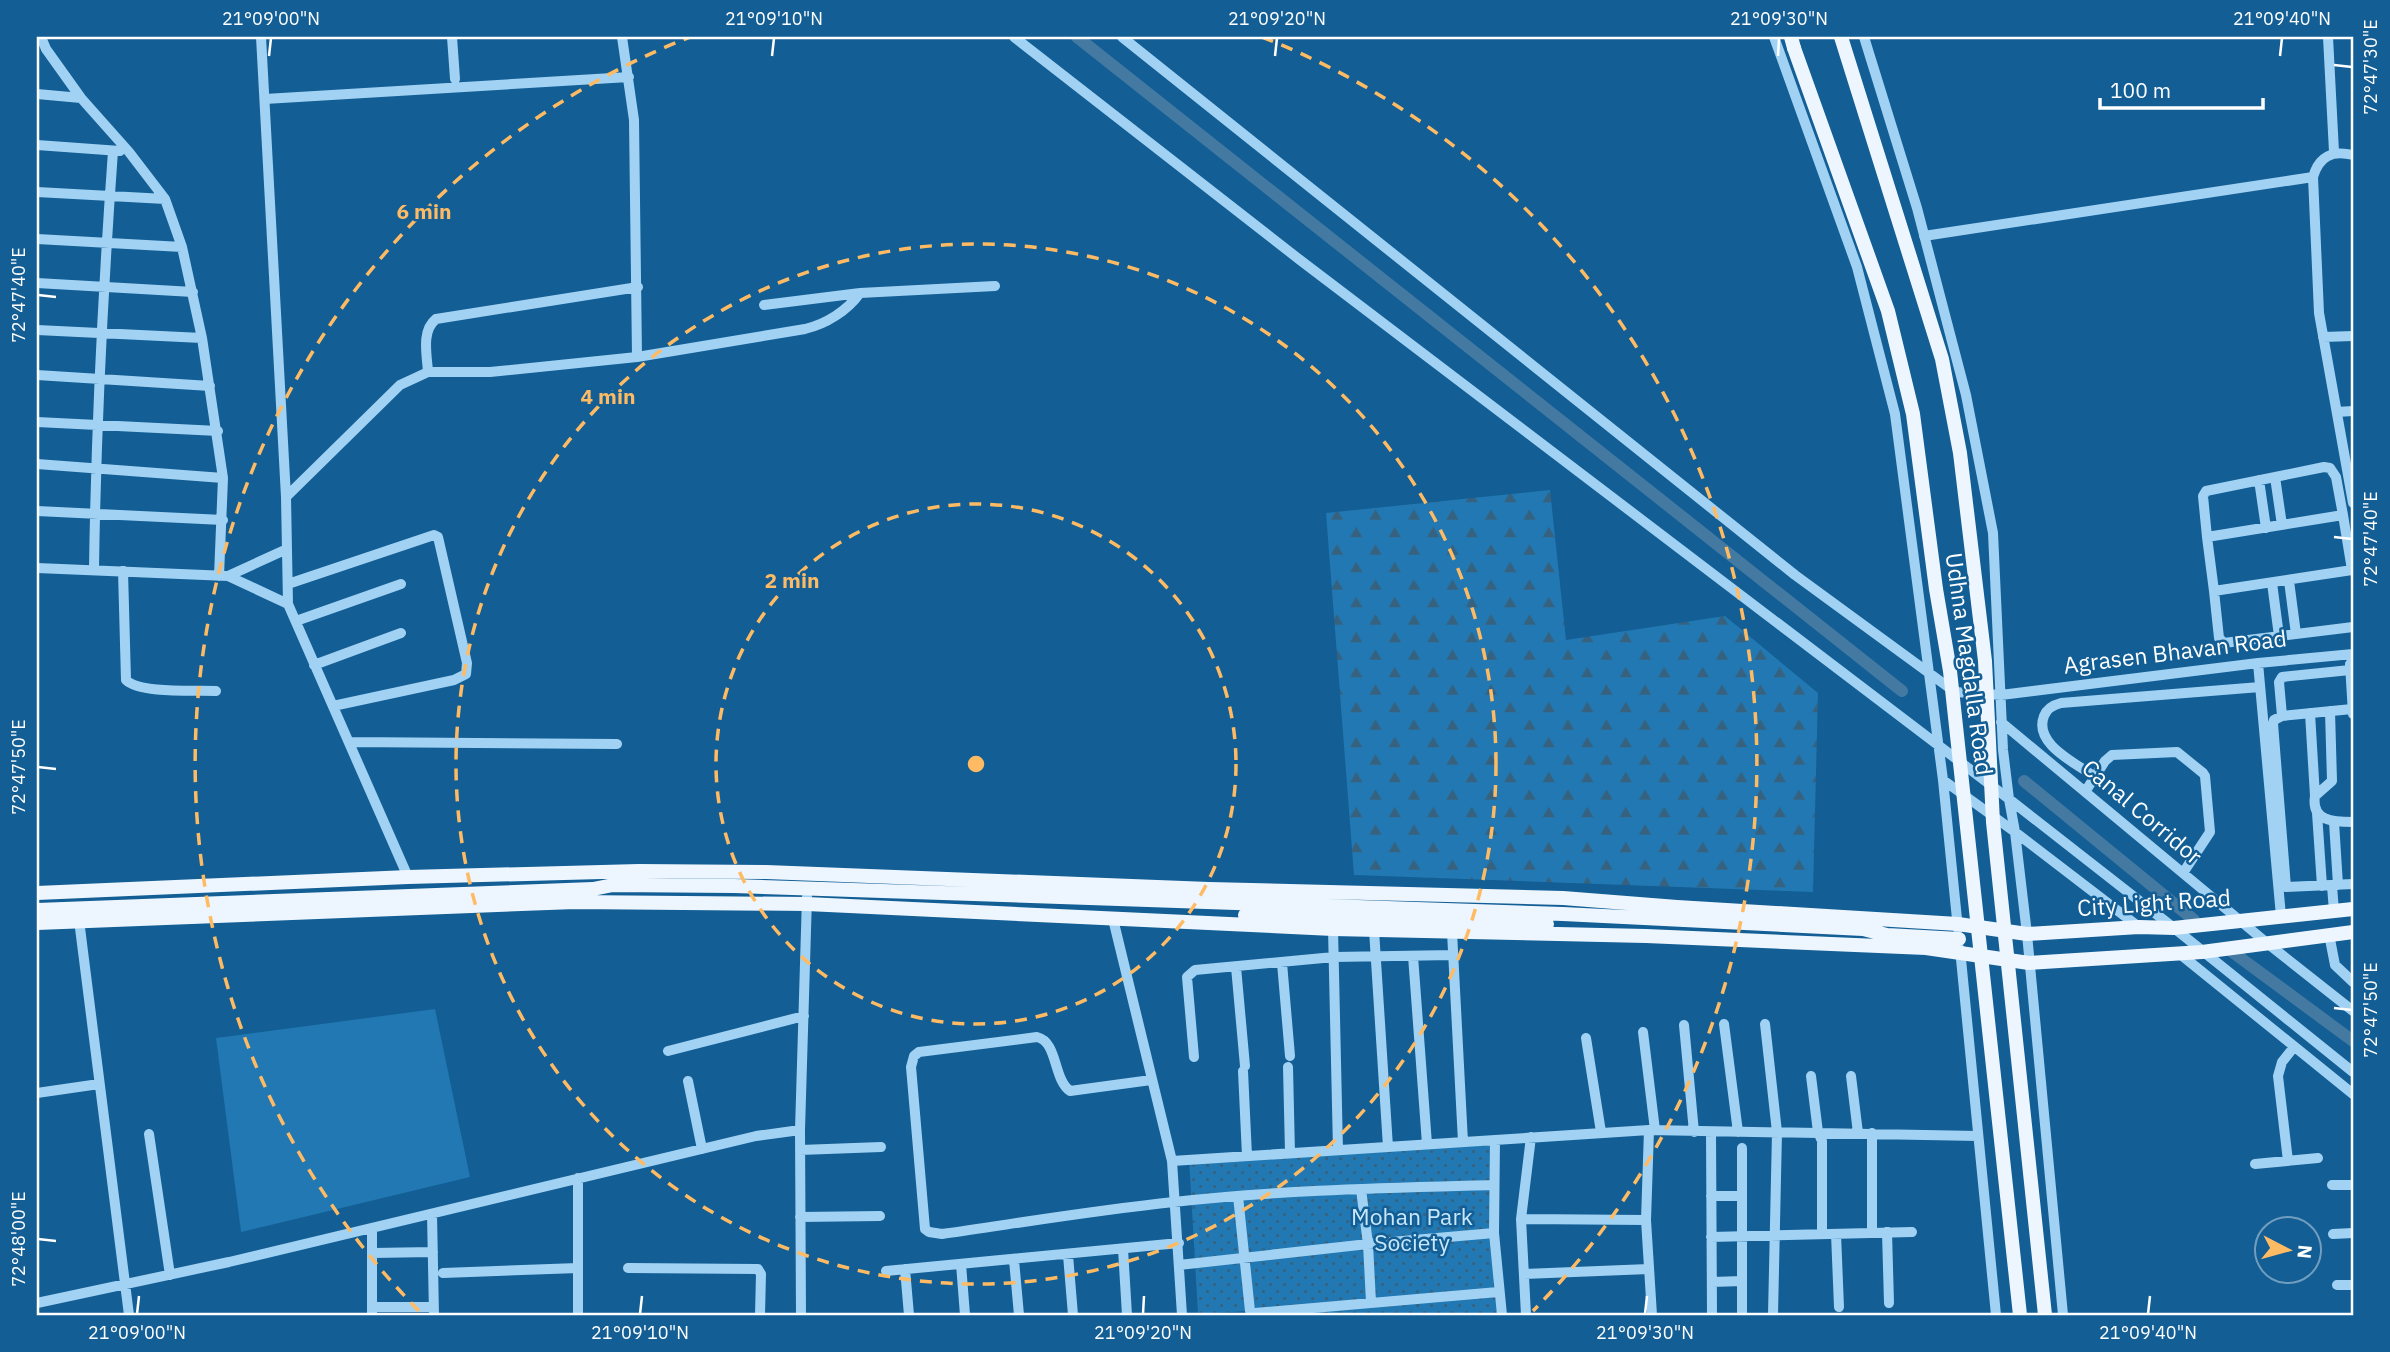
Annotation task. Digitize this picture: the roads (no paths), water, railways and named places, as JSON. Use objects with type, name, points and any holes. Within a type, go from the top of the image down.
[{"type":"main road","name":"Udhna Magdalla Road","points":[[1841,37],[1942,359],[1960,453],[1985,661],[1993,822],[2045,1315]]},
{"type":"main road","name":"Udhna Magdalla Road","points":[[1792,42],[1888,312],[1913,414],[1936,589],[1950,671],[2020,1315]]},
{"type":"main road","points":[[37,893],[408,877],[639,871],[807,873],[1209,889],[1563,898],[1959,938],[2029,963],[2202,953],[2353,932]]},
{"type":"main road","points":[[37,910],[593,889],[612,894],[1674,925],[1864,941],[1887,935],[1959,938]]},
{"type":"main road","points":[[37,923],[575,902],[807,898],[1113,919],[1333,929],[1646,936],[1926,948],[1959,938]]},
{"type":"main road","name":"City Light Road","points":[[1959,938],[2139,927],[2175,928],[2353,909]]},
{"type":"street","points":[[41,37],[41,49],[130,152],[165,199],[182,247],[193,292],[218,431],[223,478],[224,576]]},
{"type":"street","points":[[261,37],[286,497],[288,604],[408,877]]},
{"type":"street","points":[[452,37],[455,79]]},
{"type":"street","points":[[622,37],[634,120],[638,287],[636,357]]},
{"type":"street","points":[[1014,37],[1322,277],[2009,799],[2175,928],[2202,953],[2353,1072]]},
{"type":"street","points":[[1122,37],[1795,575],[1955,692],[2001,695]]},
{"type":"street","points":[[1774,37],[1857,267],[1895,414],[1943,780],[1996,1315]]},
{"type":"street","points":[[1864,37],[1924,236],[1965,395],[1993,533],[2009,799],[2027,934],[2063,1315]]},
{"type":"street","points":[[2328,37],[2334,152]]},
{"type":"street","points":[[265,99],[629,77]]},
{"type":"street","points":[[37,94],[80,97]]},
{"type":"street","points":[[37,145],[130,152]]},
{"type":"street","points":[[94,569],[104,287],[113,151]]},
{"type":"street","points":[[2353,155],[2334,152],[2325,156],[2317,164],[2313,177],[2319,313],[2353,503]]},
{"type":"street","points":[[1924,236],[2313,177]]},
{"type":"street","points":[[37,192],[165,199]]},
{"type":"street","points":[[37,239],[182,247]]},
{"type":"street","points":[[37,283],[193,292]]},
{"type":"street","points":[[764,304],[860,293],[995,286]]},
{"type":"street","points":[[428,372],[427,333],[431,323],[436,320],[638,287]]},
{"type":"street","points":[[286,497],[400,385],[428,372],[490,372],[636,357],[814,327],[845,309],[860,293]]},
{"type":"street","points":[[37,330],[202,338]]},
{"type":"street","points":[[2323,337],[2353,336]]},
{"type":"street","points":[[37,375],[210,386]]},
{"type":"street","points":[[2337,412],[2353,411]]},
{"type":"street","points":[[37,422],[218,431]]},
{"type":"street","points":[[37,464],[223,478]]},
{"type":"street","points":[[2214,591],[2352,575],[2351,550],[2336,477],[2330,468],[2204,492],[2207,537],[2214,591],[2221,642],[2353,627]]},
{"type":"street","points":[[2275,477],[2282,525]]},
{"type":"street","points":[[2259,480],[2266,528]]},
{"type":"street","points":[[37,511],[223,520]]},
{"type":"street","points":[[2207,537],[2343,515]]},
{"type":"street","points":[[288,584],[434,535],[438,537],[467,663],[466,674],[454,680],[333,706]]},
{"type":"street","points":[[224,576],[287,549]]},
{"type":"street","points":[[37,568],[224,576],[288,604]]},
{"type":"street","points":[[123,571],[126,680],[142,688],[216,691]]},
{"type":"street","points":[[2289,581],[2288,635],[2291,659]]},
{"type":"street","points":[[2272,583],[2288,635]]},
{"type":"street","points":[[296,621],[401,584]]},
{"type":"street","points":[[314,665],[401,633]]},
{"type":"street","points":[[2351,654],[2353,715]]},
{"type":"street","name":"Agrasen Bhavan Road","points":[[2001,695],[2351,654]]},
{"type":"street","points":[[2258,663],[2281,916]]},
{"type":"street","points":[[2282,716],[2279,682],[2282,677],[2350,670]]},
{"type":"street","points":[[2095,777],[2045,739],[2041,726],[2046,711],[2051,706],[2260,687]]},
{"type":"street","name":"Canal Corridor","points":[[1973,695],[2003,724],[2353,1011]]},
{"type":"street","points":[[2353,709],[2282,716],[2274,720],[2273,724],[2286,885],[2291,889],[2353,884]]},
{"type":"street","points":[[2315,796],[2332,783],[2330,711]]},
{"type":"street","points":[[2310,713],[2316,813],[2334,911]]},
{"type":"street","points":[[349,741],[617,744]]},
{"type":"street","points":[[2085,792],[2105,761],[2112,755],[2172,751],[2203,772],[2210,832],[2183,873]]},
{"type":"street","points":[[1943,780],[2139,927]]},
{"type":"street","points":[[2316,813],[2333,822],[2353,822]]},
{"type":"street","points":[[2331,886],[2333,822]]},
{"type":"street","points":[[801,1315],[800,1130],[807,873]]},
{"type":"street","points":[[1113,919],[1172,1161],[1182,1315]]},
{"type":"street","points":[[79,920],[129,1315]]},
{"type":"street","points":[[1333,929],[1338,1150]]},
{"type":"street","points":[[1374,930],[1388,1147]]},
{"type":"street","points":[[1452,932],[1463,1142]]},
{"type":"street","points":[[2329,934],[2333,961],[2353,982]]},
{"type":"street","points":[[2180,954],[2353,1094]]},
{"type":"street","points":[[1194,1056],[1187,977],[1195,970],[1334,957],[1453,955]]},
{"type":"street","points":[[1413,956],[1427,1144]]},
{"type":"street","points":[[1282,963],[1289,1062],[1290,1153]]},
{"type":"street","points":[[1236,967],[1247,1156]]},
{"type":"street","points":[[668,1051],[804,1016]]},
{"type":"street","points":[[1724,1024],[1738,1132]]},
{"type":"street","points":[[1765,1024],[1777,1132],[1773,1315]]},
{"type":"street","points":[[1684,1025],[1694,1132]]},
{"type":"street","points":[[1643,1032],[1652,1130],[1646,1220],[1652,1315]]},
{"type":"street","points":[[1151,1080],[1070,1091],[1060,1079],[1048,1044],[1043,1038],[1037,1037],[919,1052],[911,1067],[923,1223],[929,1232],[942,1234],[1174,1202],[1238,1196],[1494,1185]]},
{"type":"street","points":[[1586,1038],[1601,1132]]},
{"type":"street","points":[[2288,1161],[2278,1076],[2282,1062],[2294,1047]]},
{"type":"street","points":[[1811,1076],[1818,1132],[1822,1141],[1822,1234]]},
{"type":"street","points":[[1851,1076],[1858,1133]]},
{"type":"street","points":[[688,1081],[702,1149]]},
{"type":"street","points":[[37,1093],[99,1084]]},
{"type":"street","points":[[37,1303],[170,1275],[756,1136],[800,1130]]},
{"type":"street","points":[[1172,1161],[1652,1130],[1978,1136]]},
{"type":"street","points":[[1711,1132],[1712,1315]]},
{"type":"street","points":[[1872,1133],[1872,1233]]},
{"type":"street","points":[[149,1134],[170,1275]]},
{"type":"street","points":[[1526,1315],[1521,1219],[1531,1137]]},
{"type":"street","points":[[1496,1140],[1494,1233],[1502,1315]]},
{"type":"street","points":[[800,1150],[881,1147]]},
{"type":"street","points":[[1742,1147],[1742,1315]]},
{"type":"street","points":[[2255,1164],[2318,1158]]},
{"type":"street","points":[[578,1178],[578,1315]]},
{"type":"street","points":[[2332,1185],[2353,1185]]},
{"type":"street","points":[[1361,1189],[1368,1244],[1371,1302]]},
{"type":"street","points":[[1238,1196],[1250,1311],[1255,1313],[1498,1292]]},
{"type":"street","points":[[1711,1196],[1742,1196]]},
{"type":"street","points":[[372,1228],[372,1311],[433,1311],[432,1214]]},
{"type":"street","points":[[800,1217],[880,1216]]},
{"type":"street","points":[[1521,1219],[1646,1220]]},
{"type":"street","points":[[1711,1237],[1912,1232]]},
{"type":"street","points":[[1180,1265],[1494,1233]]},
{"type":"street","points":[[1887,1233],[1889,1303]]},
{"type":"street","points":[[2333,1234],[2353,1233]]},
{"type":"street","points":[[1836,1234],[1839,1307]]},
{"type":"street","points":[[886,1271],[1178,1243]]},
{"type":"street","points":[[1123,1249],[1127,1315]]},
{"type":"street","points":[[372,1253],[433,1252]]},
{"type":"street","points":[[1068,1255],[1073,1315]]},
{"type":"street","points":[[1014,1260],[1019,1315]]},
{"type":"street","points":[[961,1264],[965,1315]]},
{"type":"street","points":[[443,1273],[578,1268]]},
{"type":"street","points":[[628,1268],[758,1269],[761,1274],[760,1315]]},
{"type":"street","points":[[905,1269],[909,1315]]},
{"type":"street","points":[[1524,1274],[1649,1269]]},
{"type":"street","points":[[1712,1282],[1742,1281]]},
{"type":"street","points":[[2337,1285],[2353,1285]]},
{"type":"waterway","points":[[1077,37],[1902,691]]},
{"type":"waterway","points":[[2024,781],[2194,920]]},
{"type":"waterway","points":[[2231,951],[2353,1041]]},
{"type":"park label","name":"Mohan Park Society","points":[[1412,1230]]}]
